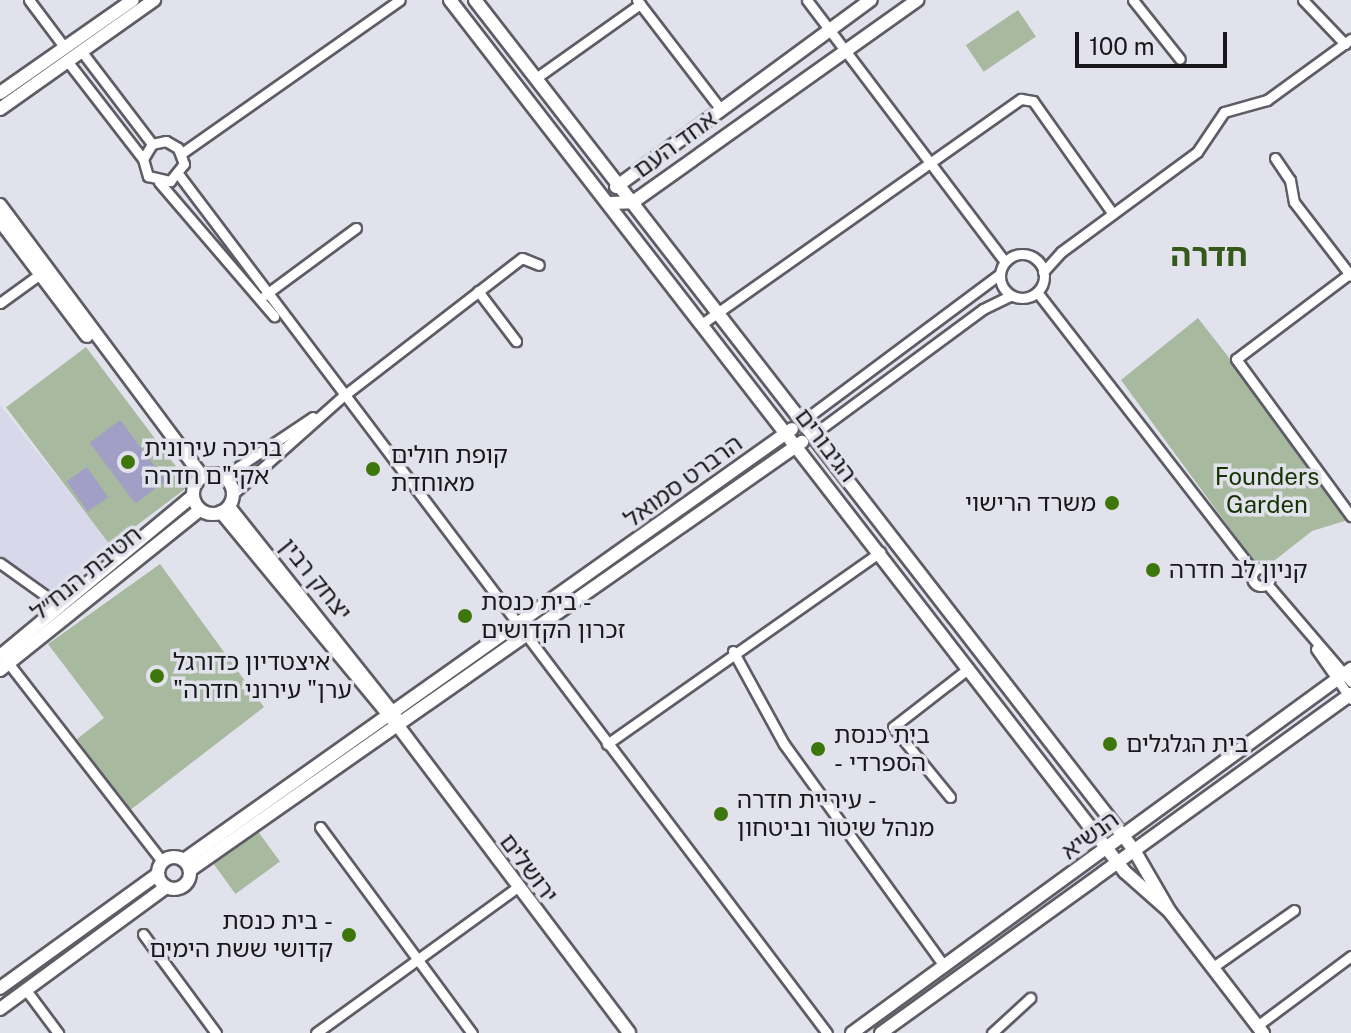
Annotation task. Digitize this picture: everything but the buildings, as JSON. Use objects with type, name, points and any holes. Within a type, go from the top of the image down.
[{"type":"street","points":[[29,0],[143,159],[148,176],[159,182],[342,397]]},
{"type":"street","points":[[0,109],[133,0]]},
{"type":"street","points":[[0,93],[67,55],[82,52],[154,0]]},
{"type":"street","name":"הגיבורים","points":[[450,0],[788,432],[1118,862],[1170,912]]},
{"type":"street","name":"הגיבורים","points":[[475,0],[815,433],[1134,850],[1170,912],[1260,1029]]},
{"type":"street","points":[[807,0],[1005,262]]},
{"type":"street","name":"אחד העם","points":[[871,0],[618,182],[610,203],[633,202],[917,0]]},
{"type":"street","points":[[1133,0],[1180,59]]},
{"type":"street","points":[[1043,272],[1031,256],[1017,255],[1005,262],[1000,274],[1010,296],[1024,298],[1037,292],[1043,272],[1113,214],[1197,152],[1224,112],[1267,100],[1348,41],[1303,0]]},
{"type":"street","points":[[399,2],[182,153],[179,175],[342,397],[827,1033]]},
{"type":"street","points":[[536,78],[638,2],[720,108]]},
{"type":"street","points":[[82,52],[152,144]]},
{"type":"street","points":[[703,323],[1021,99],[1033,101],[1113,214]]},
{"type":"street","points":[[152,144],[173,143],[182,153]]},
{"type":"street","points":[[143,159],[152,144]]},
{"type":"street","points":[[1275,158],[1290,180],[1294,202],[1350,275],[1236,359],[1351,516]]},
{"type":"street","points":[[159,182],[179,175]]},
{"type":"street","points":[[0,205],[200,479]]},
{"type":"street","points":[[0,221],[200,479]]},
{"type":"street","points":[[265,295],[356,228]]},
{"type":"street","points":[[200,479],[223,477],[342,397],[522,258],[539,265]]},
{"type":"street","points":[[0,303],[40,274]]},
{"type":"street","name":"הרברט סמואל","points":[[187,865],[390,713],[788,432],[1000,274]]},
{"type":"street","points":[[478,291],[516,341]]},
{"type":"street","points":[[1037,292],[1254,572],[1256,585],[1267,584],[1313,642],[1346,676],[1350,696]]},
{"type":"street","name":"הרברט סמואל","points":[[187,865],[526,639],[983,309],[1010,296]]},
{"type":"street","points":[[200,479],[193,496],[200,510],[228,504],[342,397]]},
{"type":"street","name":"יצחק רבין","points":[[223,477],[228,504],[398,726]]},
{"type":"street","name":"חטיבת הנח״ל","points":[[3,661],[60,606],[193,496]]},
{"type":"street","name":"חטיבת הנח״ל","points":[[3,661],[200,510]]},
{"type":"street","points":[[607,744],[733,651],[880,552]]},
{"type":"street","points":[[0,563],[60,606]]},
{"type":"street","points":[[733,651],[784,744],[944,966]]},
{"type":"street","points":[[3,661],[160,868],[166,887]]},
{"type":"street","points":[[950,797],[893,727],[969,668]]},
{"type":"street","name":"הנשיא","points":[[852,1033],[1346,676]]},
{"type":"street","name":"הנשיא","points":[[881,1033],[1350,696]]},
{"type":"street","name":"ירושלים","points":[[398,726],[516,888],[629,1033]]},
{"type":"street","points":[[320,827],[472,1033]]},
{"type":"street","points":[[0,988],[160,868],[170,856],[187,865],[181,887],[166,887],[0,1009]]},
{"type":"street","points":[[316,1033],[516,888]]},
{"type":"street","points":[[1213,967],[1294,910]]},
{"type":"street","points":[[143,934],[216,1033]]},
{"type":"street","points":[[1260,1029],[1351,956]]},
{"type":"street","points":[[26,990],[58,1033]]},
{"type":"street","points":[[996,1032],[1030,998]]},
{"type":"shaded area","points":[[0,405],[114,549],[55,596],[0,558]]},
{"type":"shaded area","name":"בריכה עירונית אקי\"ם חדרה","points":[[120,420],[166,481],[135,504],[90,443]]},
{"type":"shaded area","points":[[87,467],[108,497],[88,512],[67,481]]},
{"type":"green space","points":[[1018,10],[1036,37],[984,72],[966,45]]},
{"type":"green space","name":"Founders Garden","points":[[1198,318],[1351,514],[1351,519],[1312,531],[1261,571],[1121,380]]},
{"type":"green space","points":[[86,347],[190,485],[110,545],[6,407]]},
{"type":"green space","name":"איצטדיון כדורגל \"ערן\" עירוני חדרה","points":[[160,564],[264,707],[129,811],[77,739],[104,718],[48,644]]},
{"type":"green space","points":[[257,830],[280,862],[235,894],[213,862]]},
{"type":"place","name":"בריכה עירונית אקי\"ם חדרה","points":[[128,462]]},
{"type":"place","name":"קופת חולים מאוחדת","points":[[373,469]]},
{"type":"place","name":"משרד הרישוי","points":[[1112,503]]},
{"type":"place","name":"קניון לב חדרה","points":[[1153,570]]},
{"type":"place","name":"בית כנסת - זכרון הקדושים","points":[[465,616]]},
{"type":"place","name":"איצטדיון כדורגל \"ערן\" עירוני חדרה","points":[[157,676]]},
{"type":"place","name":"בית הגלגלים","points":[[1110,744]]},
{"type":"place","name":"בית כנסת - הספרדי","points":[[818,749]]},
{"type":"place","name":"עיריית חדרה - מנהל שיטור וביטחון","points":[[721,814]]},
{"type":"place","name":"בית כנסת - קדושי ששת הימים","points":[[349,935]]},
{"type":"district","name":"חדרה","points":[[1209,255]]}]
